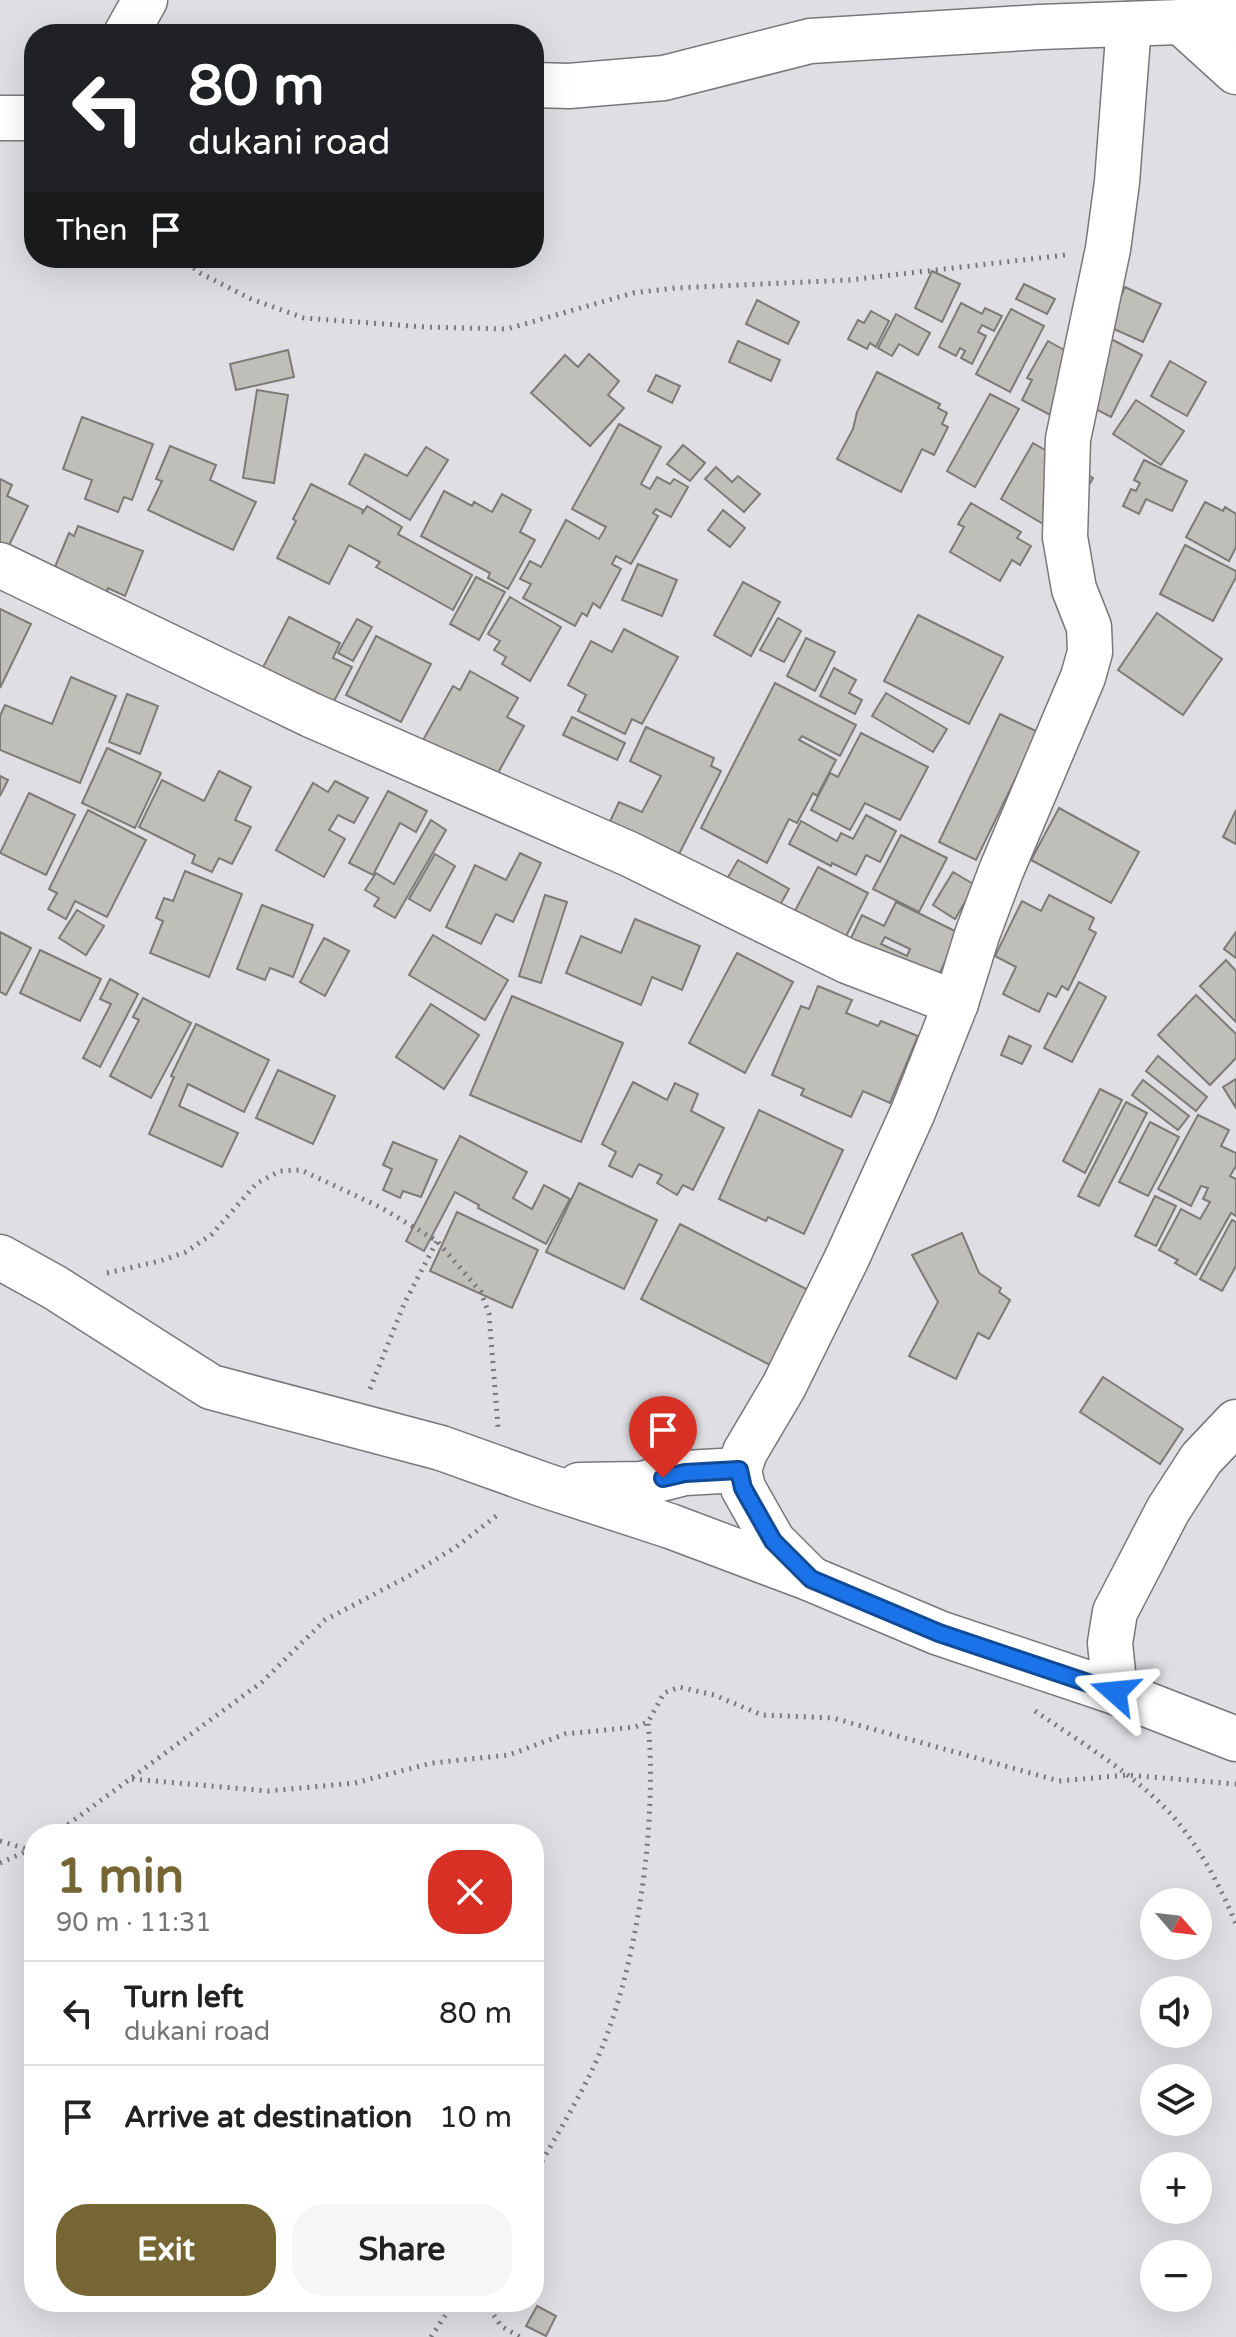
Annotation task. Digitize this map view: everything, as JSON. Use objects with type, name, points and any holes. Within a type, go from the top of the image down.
[{"type":"street","points":[[132,24],[145,0]]},
{"type":"street","points":[[544,85],[664,78],[810,41],[1236,20]]},
{"type":"street","points":[[1181,22],[1236,72]]},
{"type":"street","points":[[811,1579],[773,1541],[743,1488],[739,1470],[745,1452],[784,1386],[847,1258],[913,1112],[956,1003],[1001,871],[1083,677],[1090,652],[1089,627],[1074,589],[1065,537],[1068,439],[1108,249],[1117,182],[1129,24]]},
{"type":"street","points":[[0,118],[24,118]]},
{"type":"street","points":[[0,565],[311,715],[629,854],[847,961],[956,1003]]},
{"type":"street","points":[[0,1257],[54,1287],[211,1387],[441,1448],[670,1526],[811,1579],[939,1633],[1115,1692],[1236,1739]]},
{"type":"street","points":[[1115,1692],[1110,1643],[1115,1612],[1176,1497],[1201,1459],[1236,1422]]},
{"type":"street","points":[[547,1486],[641,1484],[685,1473],[739,1470]]},
{"type":"path","points":[[194,268],[251,299],[304,318],[424,327],[507,329],[633,293],[675,288],[849,280],[1108,249]]},
{"type":"path","points":[[54,1287],[186,1252],[212,1234],[257,1183],[280,1171],[301,1170],[380,1207],[437,1241],[481,1292],[489,1314],[498,1432]]},
{"type":"path","points":[[356,1425],[404,1304],[437,1241]]},
{"type":"path","points":[[69,1824],[262,1682],[325,1620],[407,1577],[456,1547],[495,1516],[547,1486]]},
{"type":"path","points":[[544,2157],[594,2067],[615,2011],[627,1965],[651,1801],[648,1722],[664,1693],[679,1687],[714,1695],[762,1715],[833,1718],[1059,1781],[1127,1775],[1236,1784]]},
{"type":"path","points":[[1027,1705],[1127,1775],[1169,1812],[1224,1892],[1236,1924]]},
{"type":"path","points":[[132,1779],[268,1791],[355,1783],[432,1763],[509,1755],[565,1734],[619,1730],[648,1722]]},
{"type":"path","points":[[0,1841],[24,1847]]},
{"type":"path","points":[[0,1863],[24,1852]]},
{"type":"path","points":[[431,2337],[447,2312]]},
{"type":"path","points":[[492,2312],[501,2326],[520,2337]]},
{"type":"building","points":[[932,271],[960,284],[942,322],[915,308]]},
{"type":"building","points":[[1024,284],[1055,299],[1047,314],[1016,299]]},
{"type":"building","points":[[1125,287],[1161,304],[1143,342],[1107,326]]},
{"type":"building","points":[[757,300],[799,322],[788,344],[746,324]]},
{"type":"building","points":[[961,303],[982,314],[985,308],[1002,316],[994,331],[982,325],[978,332],[986,336],[972,364],[961,358],[965,351],[960,348],[956,356],[939,347]]},
{"type":"building","points":[[1011,309],[1044,326],[1010,392],[976,374]]},
{"type":"building","points":[[871,311],[889,321],[876,347],[870,343],[867,349],[848,339],[858,320],[864,323]]},
{"type":"building","points":[[896,314],[930,333],[918,355],[899,344],[892,356],[878,348]]},
{"type":"building","points":[[1109,338],[1142,355],[1111,417],[1084,403],[1071,426],[1022,400],[1032,380],[1027,378],[1048,341],[1089,364]]},
{"type":"building","points":[[738,341],[780,360],[771,381],[729,362]]},
{"type":"building","points":[[288,350],[294,377],[236,390],[230,364]]},
{"type":"building","points":[[589,354],[619,381],[608,395],[624,408],[590,446],[531,393],[565,355],[578,367]]},
{"type":"building","points":[[1170,361],[1206,382],[1187,416],[1151,396]]},
{"type":"building","points":[[877,372],[940,404],[938,408],[947,413],[942,424],[948,427],[934,455],[922,449],[901,492],[837,459]]},
{"type":"building","points":[[656,375],[680,386],[672,403],[648,391]]},
{"type":"building","points":[[257,390],[288,395],[274,483],[243,478]]},
{"type":"building","points":[[990,394],[1019,409],[975,487],[947,471]]},
{"type":"building","points":[[1136,400],[1184,431],[1161,465],[1113,434]]},
{"type":"building","points":[[82,417],[153,444],[132,500],[124,497],[118,512],[85,499],[92,480],[63,469]]},
{"type":"building","points":[[619,424],[661,447],[641,484],[650,489],[657,477],[670,484],[674,479],[688,487],[671,517],[656,509],[653,513],[658,516],[631,564],[616,556],[612,564],[621,569],[600,608],[593,603],[587,616],[582,613],[575,626],[523,598],[531,584],[520,579],[530,561],[541,567],[566,520],[599,539],[606,527],[572,509]]},
{"type":"building","points":[[1033,443],[1093,478],[1060,534],[1001,499]]},
{"type":"building","points":[[683,445],[705,463],[690,481],[667,464]]},
{"type":"building","points":[[170,446],[216,465],[210,480],[256,502],[233,550],[148,510],[162,481],[156,479]]},
{"type":"building","points":[[426,447],[448,460],[410,520],[349,484],[365,454],[407,476]]},
{"type":"building","points":[[1144,460],[1187,481],[1172,511],[1146,499],[1139,514],[1123,506],[1131,489],[1136,491],[1140,483],[1134,480]]},
{"type":"building","points":[[716,467],[732,482],[738,476],[760,494],[744,512],[705,479]]},
{"type":"building","points":[[0,479],[12,485],[7,496],[28,506],[0,564]]},
{"type":"building","points":[[311,484],[363,510],[362,514],[367,506],[402,527],[398,534],[472,575],[453,610],[376,567],[380,562],[349,545],[329,584],[277,558]]},
{"type":"building","points":[[444,491],[472,506],[474,502],[492,512],[502,494],[531,510],[520,532],[535,540],[508,589],[488,578],[490,573],[421,536]]},
{"type":"building","points":[[1205,502],[1223,511],[1225,507],[1236,514],[1236,547],[1229,561],[1186,537]]},
{"type":"building","points":[[971,503],[1021,532],[1017,538],[1031,546],[1020,565],[1012,560],[1000,581],[950,552],[964,527],[958,524]]},
{"type":"building","points":[[723,510],[745,528],[730,547],[708,530]]},
{"type":"building","points":[[78,526],[143,551],[125,596],[108,588],[91,630],[38,608],[69,533],[74,536]]},
{"type":"building","points":[[1185,545],[1236,571],[1236,577],[1213,621],[1160,594]]},
{"type":"building","points":[[638,564],[677,580],[662,616],[622,600]]},
{"type":"building","points":[[476,577],[505,592],[479,640],[450,624]]},
{"type":"building","points":[[743,582],[780,602],[751,656],[714,635]]},
{"type":"building","points":[[510,597],[561,627],[530,681],[502,664],[506,657],[494,650],[500,641],[488,634]]},
{"type":"building","points":[[0,609],[31,624],[0,688]]},
{"type":"building","points":[[1157,613],[1222,659],[1183,715],[1118,670]]},
{"type":"building","points":[[918,615],[1003,657],[969,724],[884,681]]},
{"type":"building","points":[[289,617],[340,643],[333,658],[352,667],[316,735],[258,677]]},
{"type":"building","points":[[778,618],[801,631],[784,662],[760,650]]},
{"type":"building","points":[[357,619],[372,627],[353,661],[338,653]]},
{"type":"building","points":[[624,629],[678,657],[642,724],[632,719],[625,734],[578,711],[586,695],[568,685],[591,641],[612,652]]},
{"type":"building","points":[[376,636],[431,664],[401,722],[346,695]]},
{"type":"building","points":[[806,638],[835,652],[815,691],[787,676]]},
{"type":"building","points":[[834,668],[856,680],[849,693],[862,700],[855,714],[820,696]]},
{"type":"building","points":[[470,671],[518,698],[507,717],[524,726],[493,782],[422,742],[453,686],[460,690]]},
{"type":"building","points":[[71,677],[116,696],[80,783],[0,750],[0,716],[5,705],[52,724]]},
{"type":"building","points":[[775,683],[856,725],[840,756],[802,736],[799,740],[836,760],[817,796],[813,793],[797,823],[789,819],[767,863],[701,828]]},
{"type":"building","points":[[886,693],[947,729],[933,752],[872,716]]},
{"type":"building","points":[[127,694],[158,706],[140,754],[109,742]]},
{"type":"building","points":[[1000,714],[1038,732],[976,860],[939,842]]},
{"type":"building","points":[[572,717],[625,743],[617,760],[563,735]]},
{"type":"building","points":[[646,727],[714,758],[711,766],[721,771],[669,874],[600,843],[619,802],[642,812],[661,776],[630,761]]},
{"type":"building","points":[[861,733],[928,767],[900,820],[865,803],[850,830],[811,810],[830,773],[838,777]]},
{"type":"building","points":[[107,748],[161,773],[135,828],[82,803]]},
{"type":"building","points":[[219,771],[251,787],[235,820],[251,827],[232,864],[219,858],[212,872],[192,863],[195,855],[139,827],[162,780],[204,801]]},
{"type":"building","points":[[0,776],[8,780],[0,796]]},
{"type":"building","points":[[335,781],[368,798],[354,823],[338,815],[329,830],[345,839],[324,877],[276,850],[313,783],[328,792]]},
{"type":"building","points":[[388,791],[427,811],[416,832],[400,823],[373,875],[349,863]]},
{"type":"building","points":[[29,793],[75,815],[46,875],[0,853]]},
{"type":"building","points":[[1059,808],[1139,852],[1111,903],[1031,860]]},
{"type":"building","points":[[88,810],[146,840],[107,917],[75,901],[66,919],[48,909],[57,893],[49,889]]},
{"type":"building","points":[[1236,810],[1236,844],[1223,837]]},
{"type":"building","points":[[866,815],[896,831],[880,862],[866,855],[856,875],[789,844],[801,821],[837,841],[841,833],[853,839]]},
{"type":"building","points":[[431,820],[446,830],[395,918],[374,906],[379,898],[365,890],[376,873],[394,884]]},
{"type":"building","points":[[901,835],[947,858],[919,912],[873,889]]},
{"type":"building","points":[[520,853],[541,863],[513,922],[496,914],[481,944],[446,927],[475,865],[506,880]]},
{"type":"building","points":[[435,854],[455,866],[430,911],[409,899]]},
{"type":"building","points":[[738,860],[789,889],[766,930],[714,901]]},
{"type":"building","points":[[818,867],[868,893],[838,952],[787,926]]},
{"type":"building","points":[[185,871],[242,894],[209,977],[150,953],[163,921],[156,918],[164,898],[173,901]]},
{"type":"building","points":[[953,872],[975,885],[955,919],[933,905]]},
{"type":"building","points":[[545,895],[567,902],[541,983],[519,976]]},
{"type":"building","points":[[1049,895],[1094,918],[1089,929],[1096,933],[1068,990],[1062,986],[1056,997],[1048,993],[1039,1012],[1003,994],[1016,967],[995,956],[1022,901],[1041,911]]},
{"type":"building","points":[[896,902],[959,933],[935,983],[841,959],[862,915],[884,926]],"holes":[[[885,937],[910,949],[907,956],[881,944]]]},
{"type":"building","points":[[262,905],[313,925],[293,977],[270,968],[265,980],[237,969]]},
{"type":"building","points":[[77,910],[104,926],[86,955],[59,938]]},
{"type":"building","points":[[635,919],[700,946],[682,990],[652,977],[641,1005],[566,973],[581,936],[621,953]]},
{"type":"building","points":[[0,932],[31,948],[6,995],[0,992]]},
{"type":"building","points":[[1236,932],[1236,958],[1224,949]]},
{"type":"building","points":[[433,935],[508,980],[485,1020],[409,975]]},
{"type":"building","points":[[324,938],[349,951],[325,996],[300,982]]},
{"type":"building","points":[[40,950],[101,979],[80,1021],[20,993]]},
{"type":"building","points":[[737,953],[793,982],[745,1073],[689,1043]]},
{"type":"building","points":[[1226,960],[1236,971],[1236,1022],[1200,986]]},
{"type":"building","points":[[110,979],[138,994],[100,1067],[83,1058],[111,1004],[100,999]]},
{"type":"building","points":[[1079,982],[1106,997],[1072,1062],[1044,1048]]},
{"type":"building","points":[[818,986],[852,1000],[846,1013],[878,1026],[881,1021],[918,1036],[890,1103],[863,1091],[851,1117],[801,1095],[804,1089],[772,1075],[801,1006],[809,1009]]},
{"type":"building","points":[[1196,995],[1236,1034],[1236,1058],[1210,1085],[1158,1035]]},
{"type":"building","points":[[512,996],[623,1043],[581,1142],[470,1095]]},
{"type":"building","points":[[143,998],[191,1023],[151,1098],[110,1076],[139,1020],[133,1017]]},
{"type":"building","points":[[431,1004],[479,1035],[444,1089],[396,1057]]},
{"type":"building","points":[[196,1024],[269,1060],[244,1112],[188,1084],[179,1106],[238,1133],[222,1167],[149,1134],[174,1077],[171,1076]]},
{"type":"building","points":[[1009,1036],[1031,1046],[1022,1064],[1001,1055]]},
{"type":"building","points":[[1158,1056],[1207,1097],[1196,1111],[1146,1071]]},
{"type":"building","points":[[278,1070],[335,1096],[313,1144],[256,1118]]},
{"type":"building","points":[[1236,1079],[1236,1108],[1223,1087]]},
{"type":"building","points":[[1143,1080],[1189,1116],[1178,1130],[1132,1095]]},
{"type":"building","points":[[633,1082],[667,1100],[675,1083],[698,1094],[691,1111],[724,1128],[693,1190],[683,1185],[677,1195],[657,1183],[662,1175],[639,1164],[632,1177],[609,1166],[616,1152],[602,1144]]},
{"type":"building","points":[[1100,1089],[1122,1100],[1085,1173],[1063,1161]]},
{"type":"building","points":[[1126,1102],[1147,1113],[1099,1206],[1078,1196]]},
{"type":"building","points":[[759,1110],[843,1150],[804,1234],[768,1217],[766,1221],[719,1199]]},
{"type":"building","points":[[1198,1115],[1229,1130],[1221,1146],[1236,1153],[1236,1166],[1230,1176],[1236,1179],[1236,1216],[1231,1213],[1196,1275],[1159,1250],[1181,1209],[1200,1219],[1210,1202],[1203,1199],[1208,1188],[1201,1186],[1191,1206],[1158,1189]]},
{"type":"building","points":[[1150,1122],[1179,1137],[1148,1196],[1119,1182]]},
{"type":"building","points":[[460,1136],[527,1172],[513,1198],[532,1209],[544,1185],[570,1199],[546,1244],[478,1208],[479,1205],[455,1192],[424,1251],[406,1241]]},
{"type":"building","points":[[393,1142],[437,1160],[421,1197],[403,1191],[400,1198],[383,1190],[392,1169],[383,1165]]},
{"type":"building","points":[[579,1183],[657,1220],[624,1289],[546,1252]]},
{"type":"building","points":[[1155,1196],[1176,1206],[1156,1246],[1135,1236]]},
{"type":"building","points":[[457,1212],[538,1250],[512,1308],[430,1271]]},
{"type":"building","points":[[1232,1220],[1236,1222],[1236,1266],[1222,1291],[1200,1279]]},
{"type":"building","points":[[680,1224],[812,1292],[774,1367],[641,1299]]},
{"type":"building","points":[[962,1233],[979,1273],[1001,1288],[999,1292],[1010,1300],[989,1339],[978,1333],[956,1379],[909,1356],[938,1302],[912,1255]]},
{"type":"building","points":[[1103,1377],[1183,1429],[1160,1464],[1080,1412]]},
{"type":"building","points":[[544,2310],[556,2316],[546,2336],[526,2326],[534,2312]]},
{"type":"route","points":[[663,1478],[685,1473],[739,1470],[743,1488],[773,1541],[811,1579],[939,1633],[1115,1692]]}]
